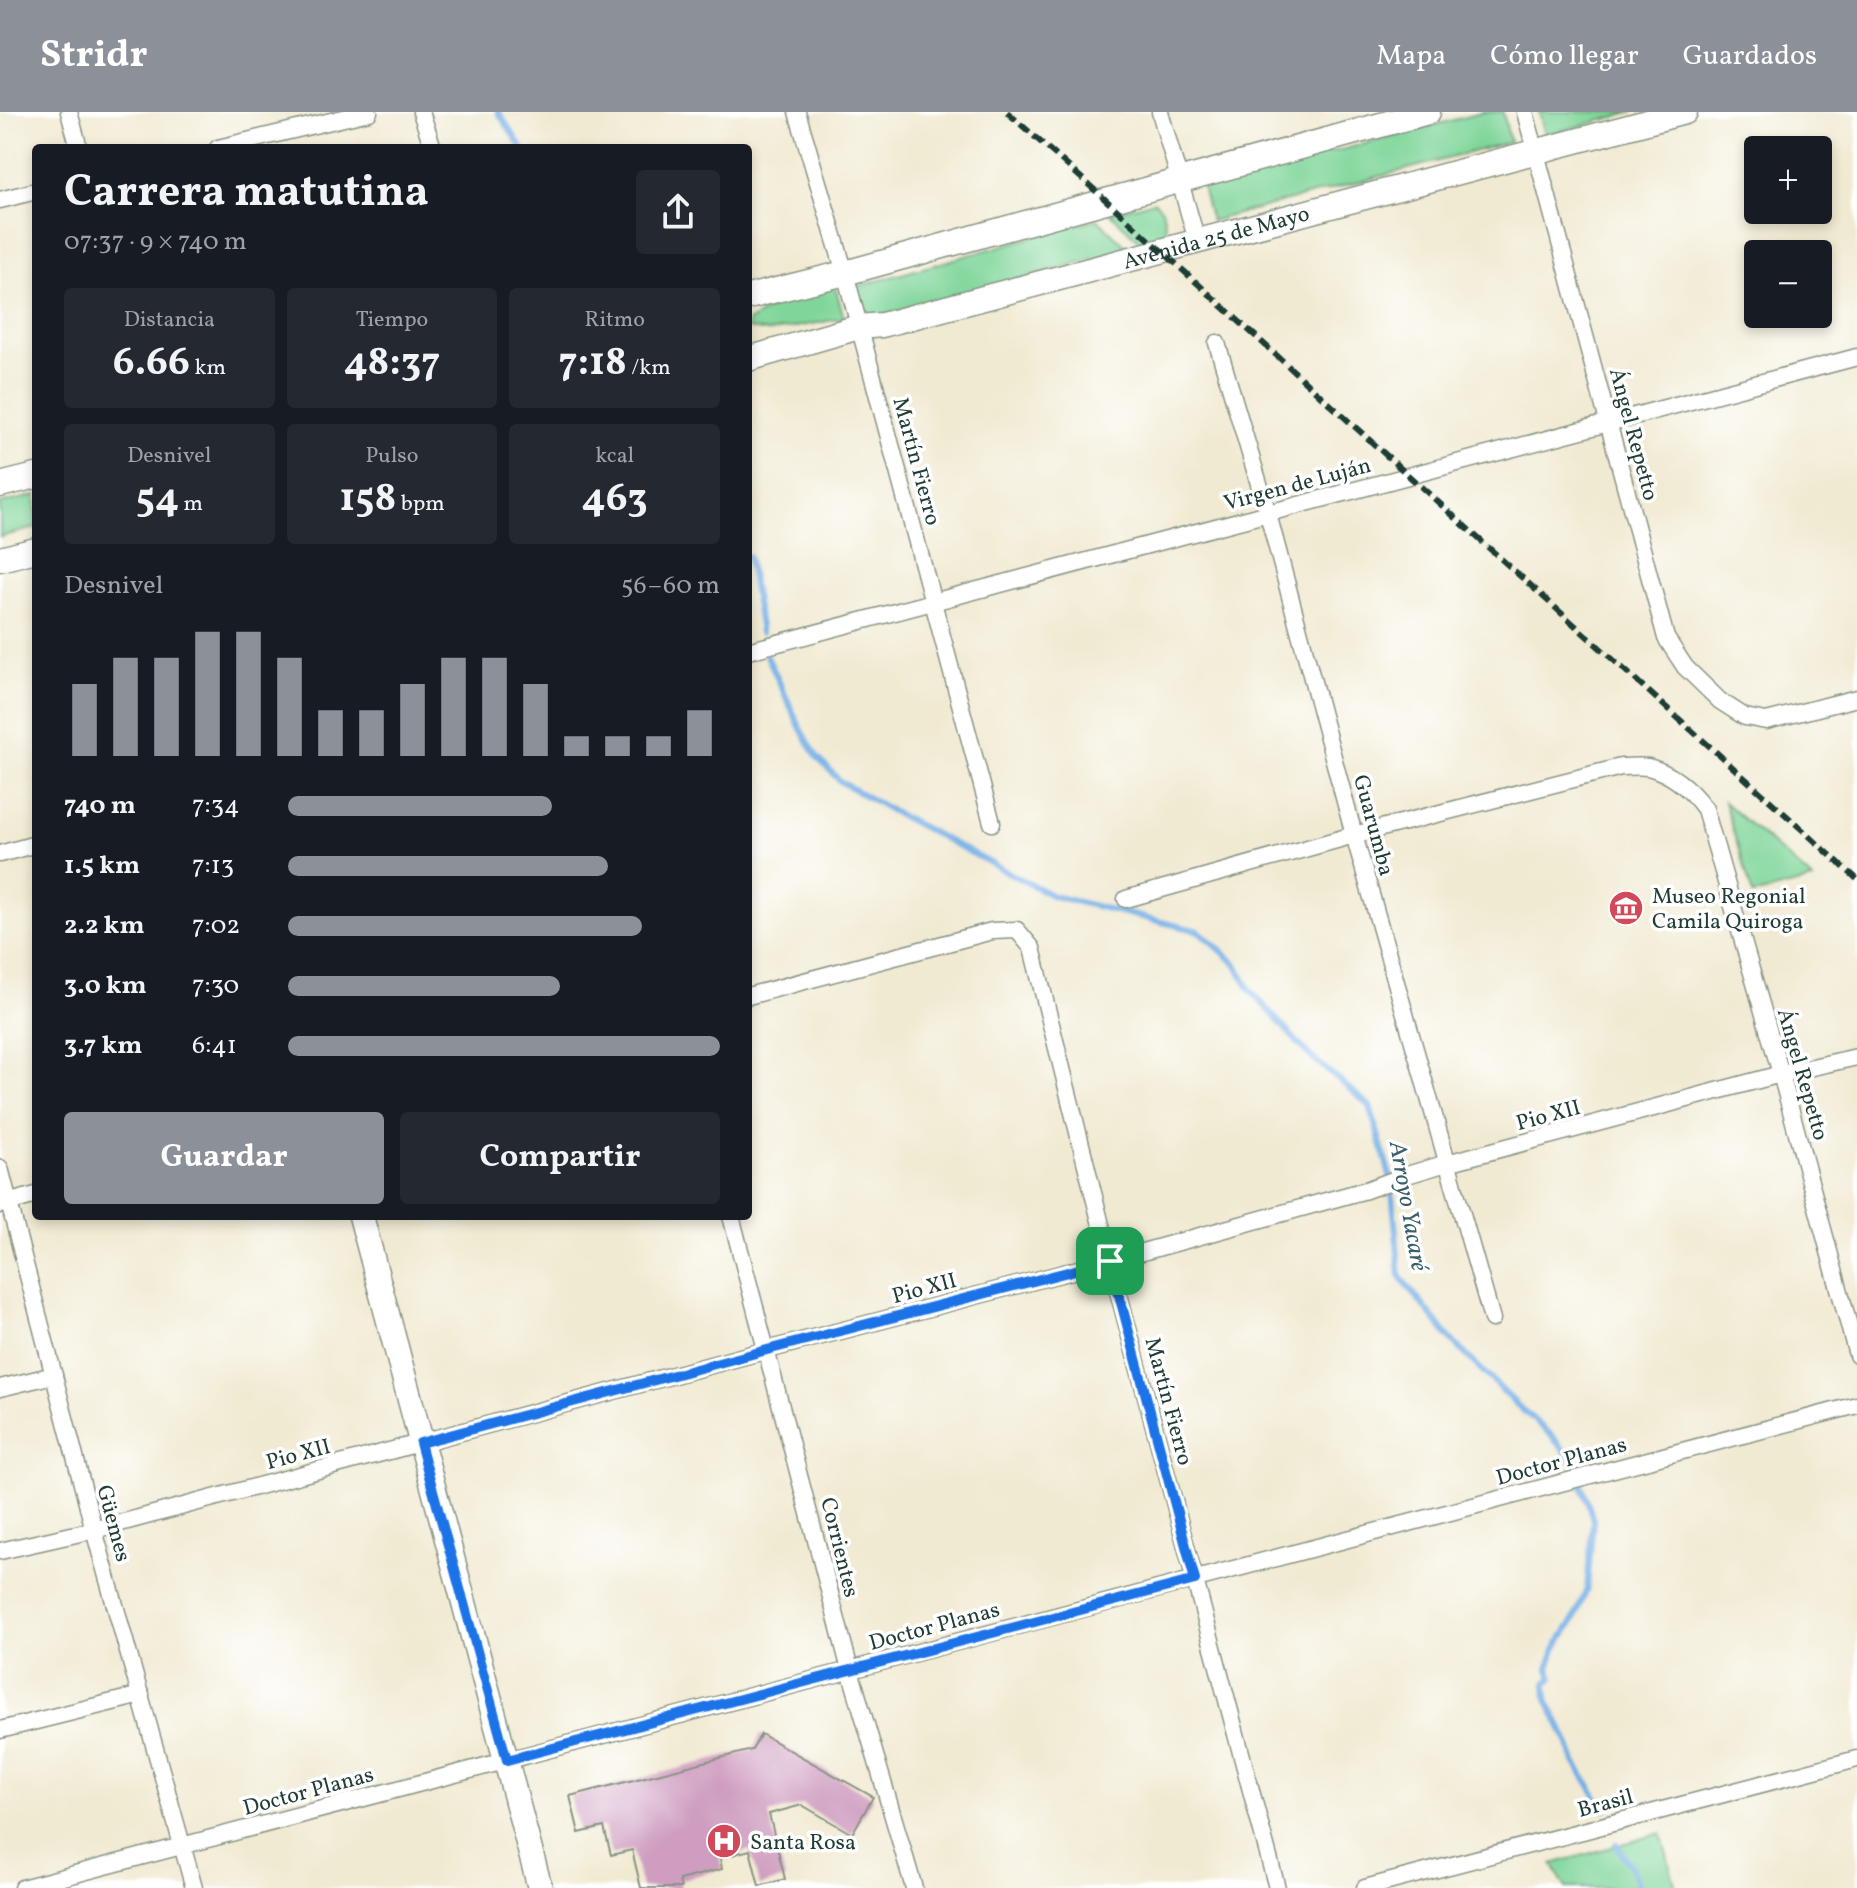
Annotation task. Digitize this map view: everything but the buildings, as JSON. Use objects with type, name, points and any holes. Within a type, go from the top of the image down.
[{"type":"main road","points":[[752,296],[1428,112]]},
{"type":"main road","name":"Avenida 25 de Mayo","points":[[752,358],[859,327],[882,325],[1685,112]]},
{"type":"main road","points":[[0,485],[32,477]]},
{"type":"main road","points":[[0,559],[32,551]]},
{"type":"main road","points":[[362,1220],[540,1888]]},
{"type":"street","points":[[69,112],[78,144]]},
{"type":"street","points":[[235,144],[369,112]]},
{"type":"street","points":[[421,112],[432,144]]},
{"type":"street","name":"Martín Fierro","points":[[797,112],[845,273],[992,823]]},
{"type":"street","points":[[1160,112],[1197,241]]},
{"type":"street","name":"Ángel Repetto","points":[[1525,112],[1666,638],[1685,667],[1720,701],[1745,717],[1766,721],[1857,698]]},
{"type":"street","points":[[0,200],[32,192]]},
{"type":"street","name":"Guarumba","points":[[1217,343],[1268,514],[1354,835],[1492,1319]]},
{"type":"street","name":"Virgen de Luján","points":[[752,650],[1857,357]]},
{"type":"street","name":"Ángel Repetto","points":[[1354,835],[1621,767],[1647,767],[1691,791],[1705,809],[1857,1355]]},
{"type":"street","points":[[1126,899],[1354,835]]},
{"type":"street","points":[[0,854],[32,845]]},
{"type":"street","name":"Martín Fierro","points":[[752,995],[992,931],[1017,930],[1032,948],[1110,1261],[1277,1888]]},
{"type":"street","name":"Pio XII","points":[[0,1551],[94,1530],[1110,1261],[1366,1190],[1447,1163],[1781,1074],[1857,1057]]},
{"type":"street","name":"Güemes","points":[[0,1168],[4,1204],[54,1375],[194,1888]]},
{"type":"street","points":[[4,1204],[32,1196]]},
{"type":"street","name":"Corrientes","points":[[732,1220],[850,1670],[914,1888]]},
{"type":"street","points":[[0,1388],[54,1375]]},
{"type":"street","name":"Doctor Planas","points":[[22,1888],[1857,1405]]},
{"type":"street","points":[[0,1730],[141,1695]]},
{"type":"street","name":"Brasil","points":[[1365,1888],[1857,1759]]},
{"type":"green space","points":[[1484,112],[1503,112],[1510,142],[1211,221],[1202,187]]},
{"type":"green space","points":[[1539,112],[1634,112],[1545,135]]},
{"type":"green space","points":[[1154,201],[1162,209],[1169,240],[1150,251],[1110,213]]},
{"type":"green space","points":[[1097,219],[1129,249],[864,321],[855,287]]},
{"type":"green space","points":[[835,286],[844,318],[769,332],[752,330],[752,320],[776,305]]},
{"type":"green space","points":[[32,496],[32,529],[0,537],[0,504]]},
{"type":"green space","points":[[1724,802],[1813,880],[1753,895]]},
{"type":"green space","points":[[1661,1833],[1676,1888],[1566,1888],[1552,1864]]},
{"type":"waterway","name":"Arroyo Yacaré","points":[[498,112],[519,144]]},
{"type":"waterway","name":"Arroyo Yacaré","points":[[752,579],[761,632]]},
{"type":"waterway","name":"Arroyo Yacaré","points":[[767,656],[817,757],[841,782],[1053,896],[1199,931],[1236,964],[1250,990],[1309,1055],[1370,1106],[1391,1179],[1400,1277],[1453,1342],[1551,1435],[1571,1459],[1587,1500],[1593,1520],[1587,1589],[1574,1620],[1555,1649],[1549,1669],[1552,1678],[1546,1684],[1547,1699],[1575,1762],[1605,1810]]},
{"type":"waterway","name":"Arroyo Yacaré","points":[[1616,1844],[1630,1865],[1639,1888]]},
{"type":"railway","points":[[1007,112],[1857,879]]},
{"type":"place","name":"Museo Regonial Camila Quiroga","points":[[1626,908]]},
{"type":"place","name":"Santa Rosa","points":[[724,1841]]},
{"type":"route","points":[[1110,1261],[1195,1580],[507,1760],[420,1443],[1110,1261]]}]
